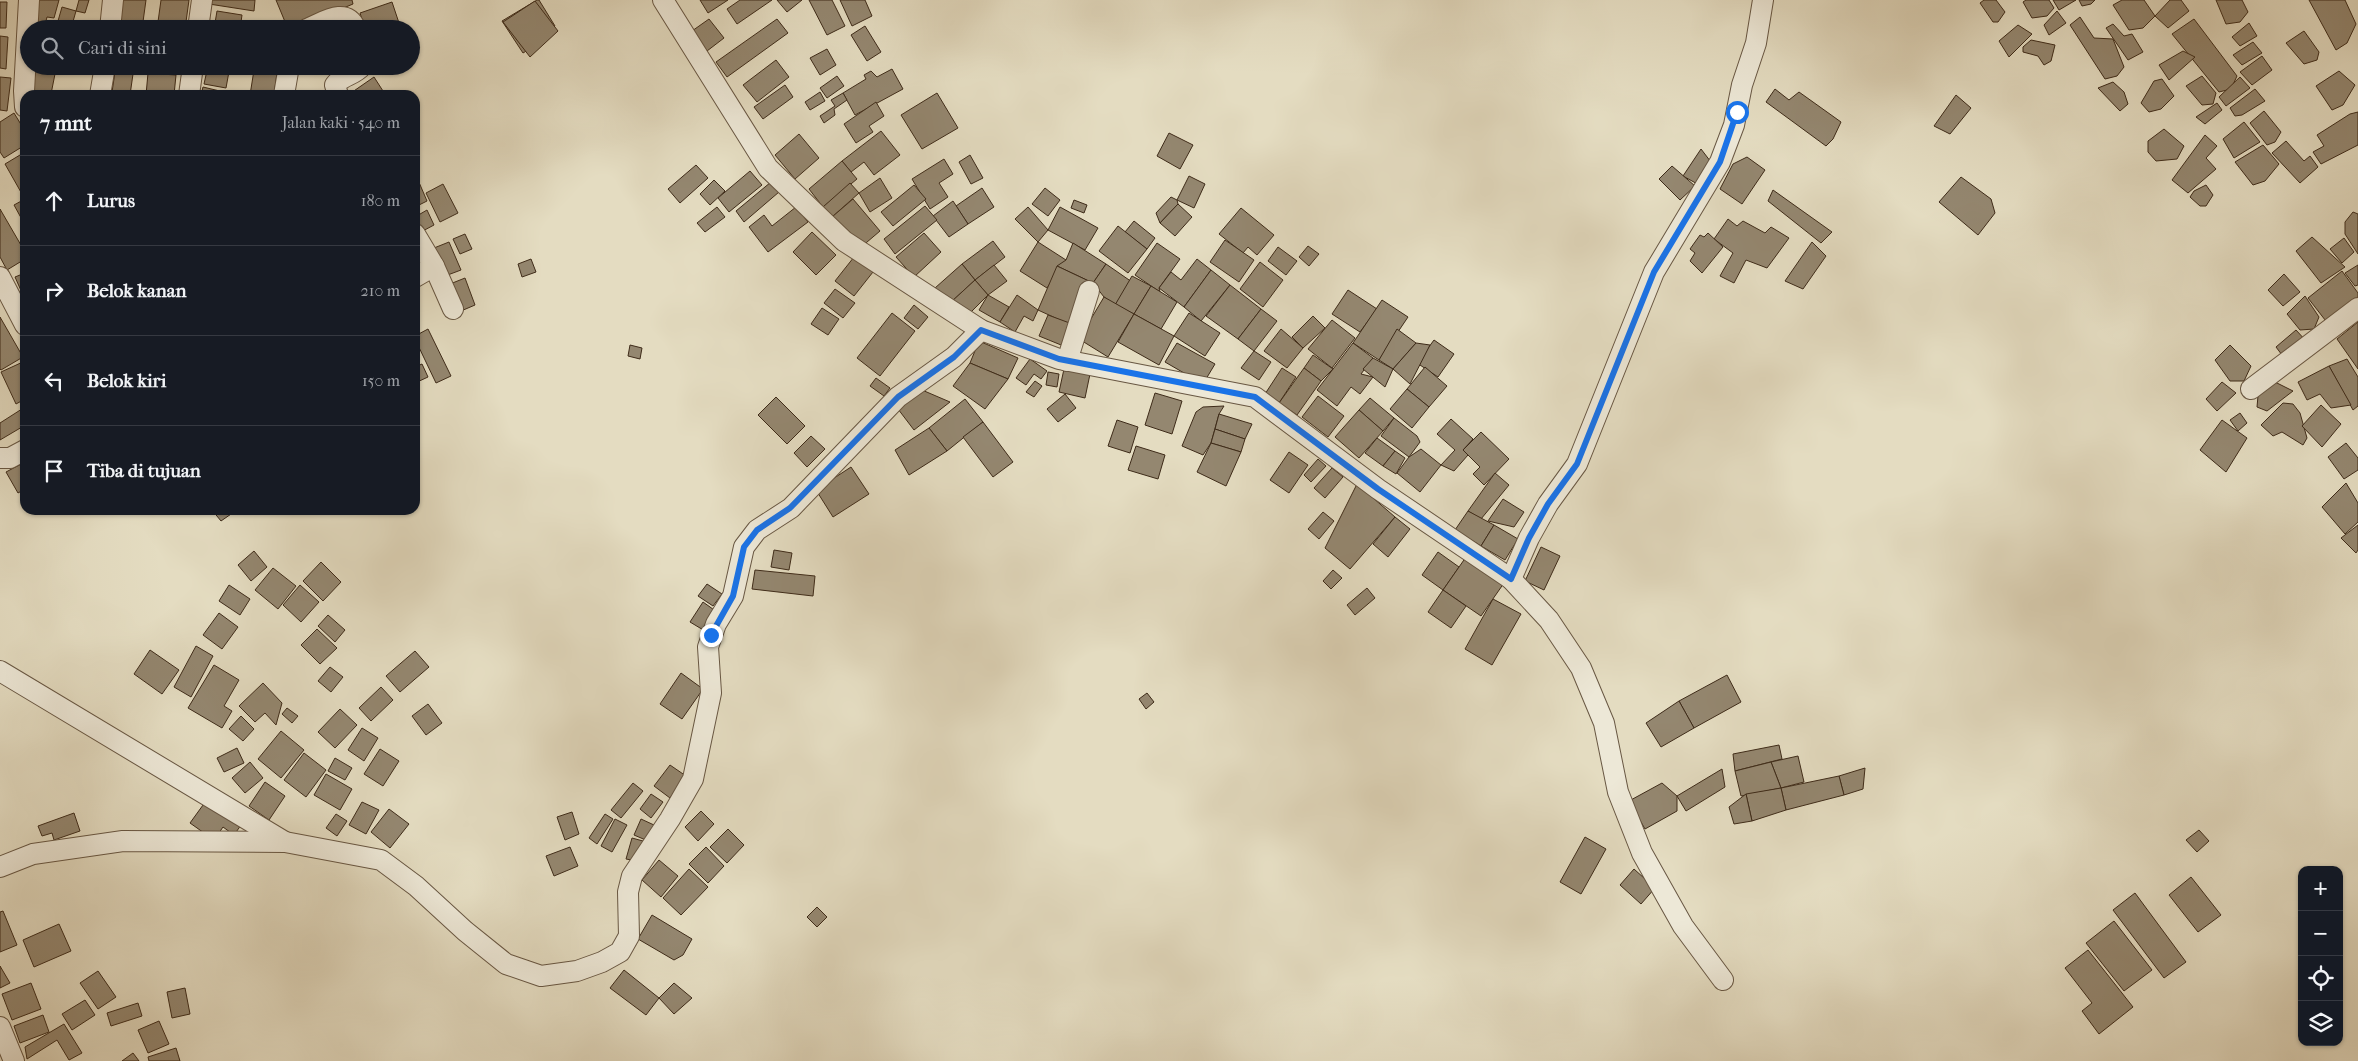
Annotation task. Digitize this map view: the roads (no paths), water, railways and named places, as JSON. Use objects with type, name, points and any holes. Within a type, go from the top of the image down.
[{"type":"street","points":[[29,20],[30,0]]},
{"type":"street","points":[[111,20],[113,0]]},
{"type":"street","points":[[199,20],[202,0]]},
{"type":"street","points":[[663,0],[768,168],[844,241],[981,330],[1067,361],[1255,397],[1378,489],[1511,579],[1549,620],[1581,668],[1604,723],[1618,792],[1642,853],[1682,926],[1723,980]]},
{"type":"street","points":[[1511,579],[1529,538],[1548,504],[1577,464],[1654,272],[1720,162],[1734,125],[1742,85],[1756,43],[1764,0]]},
{"type":"street","points":[[332,20],[340,17],[348,17],[353,20]]},
{"type":"street","points":[[24,90],[25,75]]},
{"type":"street","points":[[101,90],[103,75]]},
{"type":"street","points":[[190,90],[192,75]]},
{"type":"street","points":[[285,90],[287,75]]},
{"type":"street","points":[[336,90],[335,85],[339,79],[348,75]]},
{"type":"street","points":[[420,242],[434,266],[454,309]]},
{"type":"street","points":[[420,275],[434,266]]},
{"type":"street","points":[[0,277],[20,315]]},
{"type":"street","points":[[1067,361],[1089,291]]},
{"type":"street","points":[[2251,389],[2358,308]]},
{"type":"street","points":[[0,867],[33,854],[123,841],[285,842],[381,860],[416,886],[464,931],[506,964],[541,976],[578,971],[602,962],[620,952],[629,936],[628,892],[632,876],[670,819],[693,779],[711,693],[708,647],[716,624],[733,596],[744,547],[757,530],[790,508],[898,397],[954,357],[981,330]]},
{"type":"street","points":[[0,458],[10,458],[20,453]]},
{"type":"street","points":[[0,670],[285,842]]},
{"type":"street","points":[[0,1027],[14,1061]]}]
